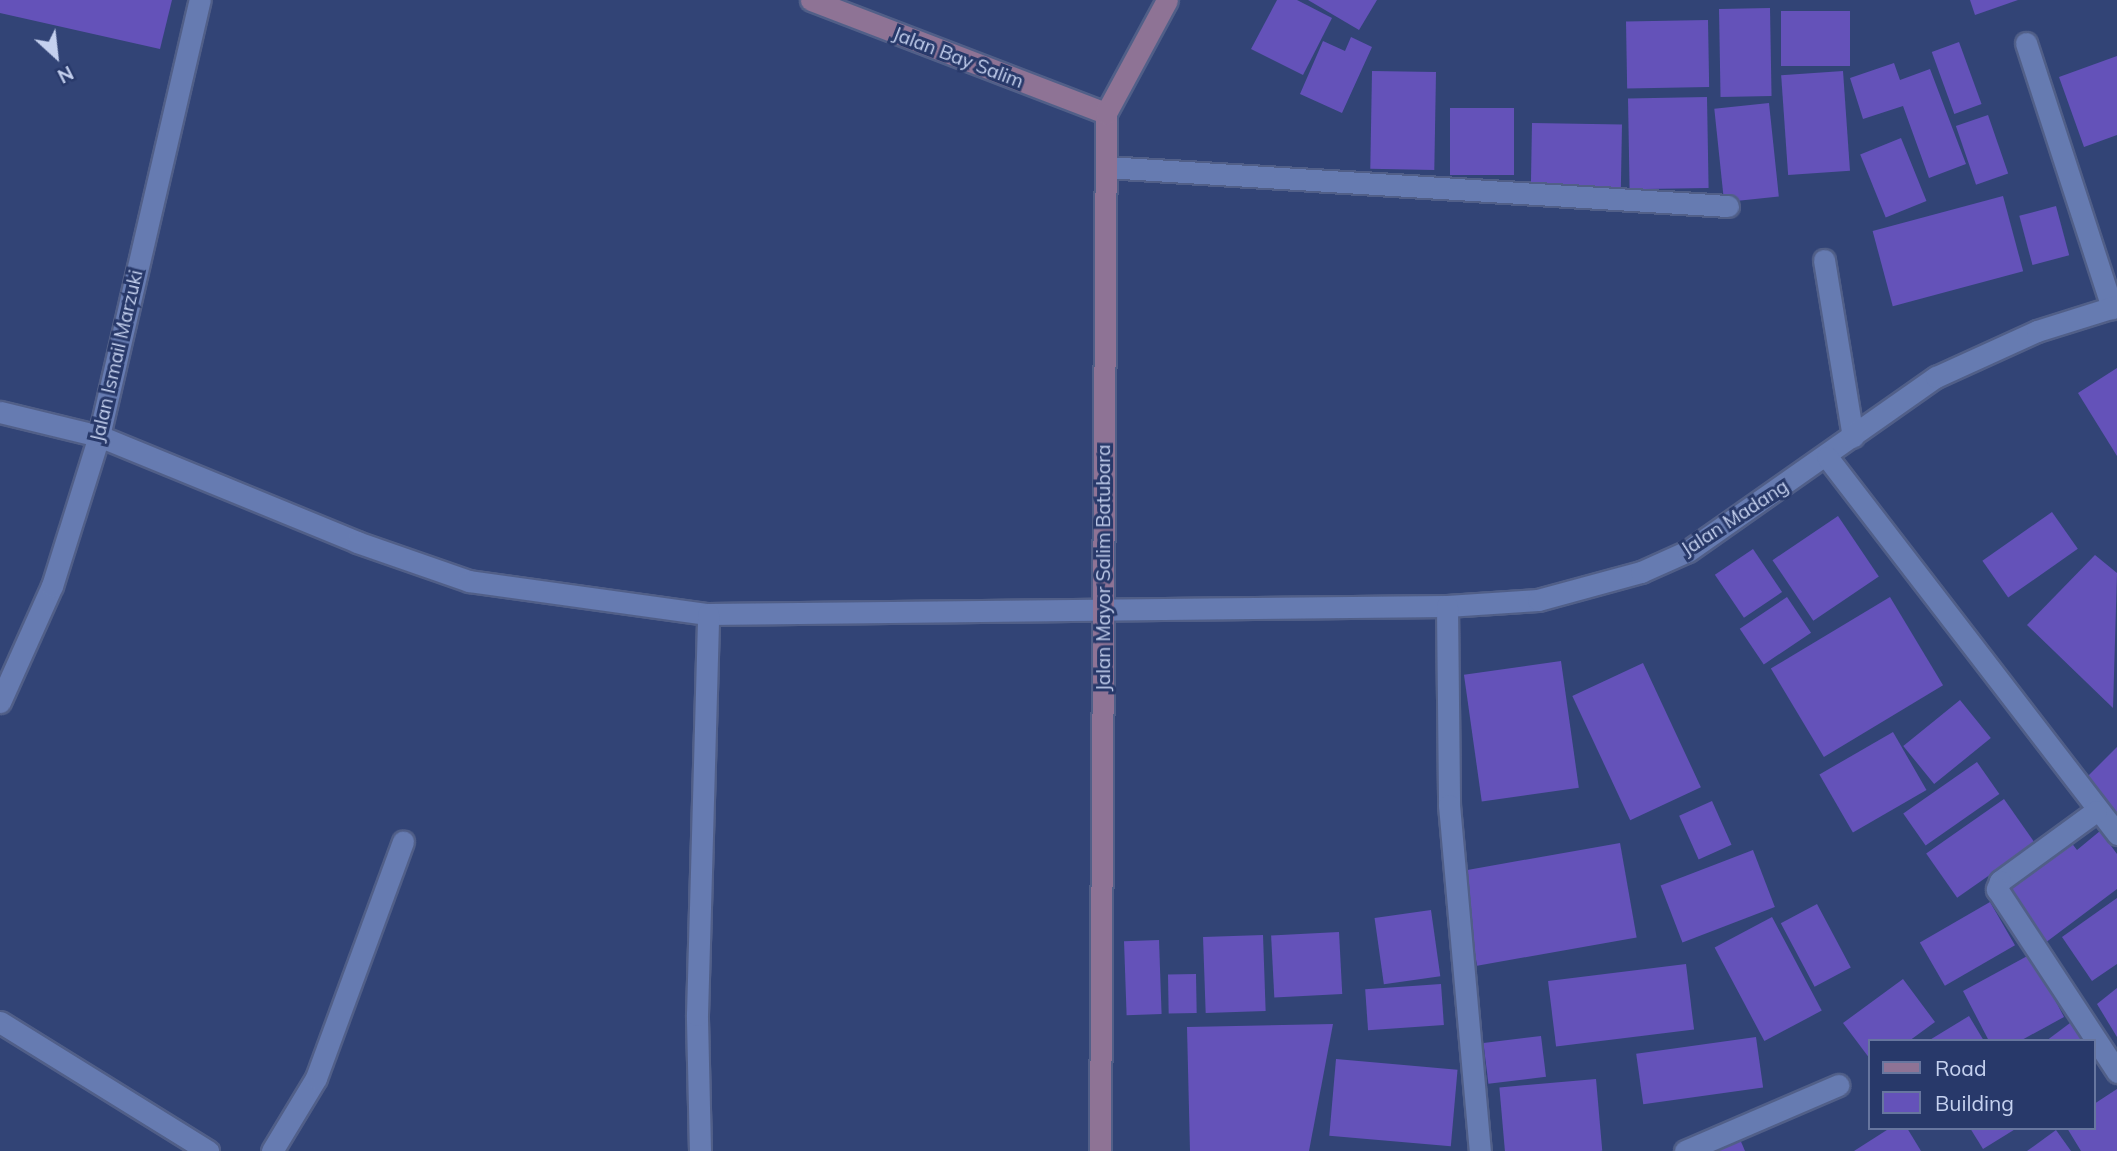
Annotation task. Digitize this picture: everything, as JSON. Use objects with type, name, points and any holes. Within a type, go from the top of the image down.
[{"type":"street","name":"Jalan Ismail Marzuki","points":[[0,702],[52,586],[99,436],[200,0]]},
{"type":"street","name":"Jalan Bay Salim","points":[[811,0],[1106,113]]},
{"type":"street","name":"Jalan Mayor Salim Batubara","points":[[1100,1151],[1106,113],[1167,0]]},
{"type":"street","points":[[2026,43],[2114,307]]},
{"type":"street","points":[[1106,167],[1728,206]]},
{"type":"street","points":[[1824,260],[1853,437]]},
{"type":"street","name":"Jalan Madang","points":[[0,412],[99,436],[357,542],[469,581],[708,614],[1104,606],[1447,606],[1538,600],[1641,572],[1688,551],[1948,371],[2036,331],[2114,307]]},
{"type":"street","points":[[1827,457],[2096,811],[2117,834]]},
{"type":"street","points":[[1447,606],[1450,805],[1480,1151]]},
{"type":"street","points":[[700,1151],[697,1015],[708,614]]},
{"type":"street","points":[[2095,1039],[1997,889],[2000,881],[2096,811]]},
{"type":"street","points":[[272,1151],[316,1078],[403,842]]},
{"type":"street","points":[[0,1022],[208,1151]]},
{"type":"street","points":[[2096,1040],[2117,1072]]},
{"type":"street","points":[[1685,1151],[1838,1085]]},
{"type":"building","points":[[0,0],[172,0],[160,49],[0,13]]},
{"type":"building","points":[[1277,0],[1297,0],[1332,18],[1303,75],[1251,49]]},
{"type":"building","points":[[1308,0],[1377,0],[1359,30]]},
{"type":"building","points":[[1970,0],[2018,0],[1975,15]]},
{"type":"building","points":[[1770,8],[1772,96],[1721,97],[1719,9]]},
{"type":"building","points":[[1781,11],[1850,11],[1850,66],[1781,66]]},
{"type":"building","points":[[1708,20],[1709,87],[1627,88],[1626,21]]},
{"type":"building","points":[[1351,37],[1372,47],[1342,113],[1300,94],[1323,41],[1345,51]]},
{"type":"building","points":[[1959,42],[1982,104],[1954,114],[1932,52]]},
{"type":"building","points":[[2117,56],[2117,135],[2084,147],[2059,77]]},
{"type":"building","points":[[1894,63],[1900,80],[1930,69],[1966,164],[1929,178],[1903,106],[1863,119],[1850,78]]},
{"type":"building","points":[[1372,71],[1436,72],[1434,170],[1370,169]]},
{"type":"building","points":[[1843,71],[1850,171],[1788,175],[1781,75]]},
{"type":"building","points":[[1707,97],[1709,188],[1630,189],[1628,98]]},
{"type":"building","points":[[1769,103],[1779,196],[1724,202],[1714,109]]},
{"type":"building","points":[[1450,108],[1514,108],[1514,175],[1450,175]]},
{"type":"building","points":[[1988,115],[2008,174],[1976,185],[1956,126]]},
{"type":"building","points":[[1532,123],[1622,125],[1621,188],[1531,186]]},
{"type":"building","points":[[1901,138],[1926,201],[1886,218],[1860,154]]},
{"type":"building","points":[[2003,196],[2023,271],[1893,306],[1873,231]]},
{"type":"building","points":[[2056,206],[2069,255],[2032,265],[2019,216]]},
{"type":"building","points":[[2117,368],[2117,456],[2078,393]]},
{"type":"building","points":[[2052,512],[2078,549],[2008,598],[1982,561]]},
{"type":"building","points":[[1838,516],[1879,577],[1813,621],[1773,560]]},
{"type":"building","points":[[1753,549],[1782,592],[1744,618],[1715,575]]},
{"type":"building","points":[[2095,555],[2117,573],[2113,708],[2027,625]]},
{"type":"building","points":[[1787,597],[1811,633],[1764,665],[1740,629]]},
{"type":"building","points":[[1890,597],[1943,685],[1824,757],[1771,669]]},
{"type":"building","points":[[1561,661],[1579,788],[1482,801],[1464,675]]},
{"type":"building","points":[[1643,663],[1701,787],[1630,820],[1572,696]]},
{"type":"building","points":[[1960,700],[1991,738],[1934,784],[1903,746]]},
{"type":"building","points":[[1893,732],[1926,790],[1853,833],[1819,775]]},
{"type":"building","points":[[2117,747],[2117,814],[2083,781]]},
{"type":"building","points":[[1977,762],[1999,794],[1926,846],[1903,814]]},
{"type":"building","points":[[2004,799],[2035,843],[1957,898],[1926,853]]},
{"type":"building","points":[[1712,801],[1732,845],[1699,859],[1679,816]]},
{"type":"building","points":[[2100,831],[2117,854],[2117,889],[2041,946],[1998,889],[2067,837],[2077,850]]},
{"type":"building","points":[[1620,843],[1637,938],[1477,966],[1460,871]]},
{"type":"building","points":[[1753,850],[1775,907],[1682,942],[1661,885]]},
{"type":"building","points":[[2117,898],[2117,964],[2092,981],[2062,937]]},
{"type":"building","points":[[1990,902],[2015,945],[1945,986],[1920,942]]},
{"type":"building","points":[[1817,904],[1851,968],[1815,987],[1781,923]]},
{"type":"building","points":[[1431,910],[1440,976],[1384,984],[1375,918]]},
{"type":"building","points":[[1772,917],[1822,1011],[1764,1041],[1715,948]]},
{"type":"building","points":[[1339,932],[1342,994],[1274,997],[1271,936]]},
{"type":"building","points":[[1263,935],[1266,1011],[1206,1013],[1203,937]]},
{"type":"building","points":[[1159,940],[1162,1014],[1127,1015],[1124,941]]},
{"type":"building","points":[[2031,954],[2064,1017],[2024,1039],[1988,1039],[1963,991]]},
{"type":"building","points":[[1686,964],[1694,1030],[1556,1046],[1548,981]]},
{"type":"building","points":[[1168,974],[1196,974],[1197,1013],[1169,1013]]},
{"type":"building","points":[[1903,979],[1935,1022],[1912,1039],[1868,1039],[1868,1056],[1843,1023]]},
{"type":"building","points":[[1441,984],[1444,1025],[1368,1030],[1365,989]]},
{"type":"building","points":[[2117,988],[2117,1037],[2097,1004]]},
{"type":"building","points":[[1969,1016],[1983,1039],[1931,1039]]},
{"type":"building","points":[[2070,1023],[2082,1039],[2049,1039]]},
{"type":"building","points":[[1333,1024],[1309,1151],[1190,1151],[1187,1027]]},
{"type":"building","points":[[1541,1036],[1546,1077],[1488,1084],[1483,1043]]},
{"type":"building","points":[[1756,1037],[1763,1088],[1643,1104],[1636,1054]]},
{"type":"building","points":[[1336,1059],[1458,1070],[1451,1146],[1329,1136]]},
{"type":"building","points":[[1596,1079],[1602,1151],[1505,1151],[1499,1087]]},
{"type":"building","points":[[2117,1089],[2117,1151],[2081,1151],[2068,1130],[2096,1130],[2096,1103]]},
{"type":"building","points":[[1736,1130],[1745,1151],[1689,1151]]},
{"type":"building","points":[[1887,1130],[1908,1130],[1921,1151],[1854,1151]]},
{"type":"building","points":[[1971,1130],[2014,1130],[1983,1149]]},
{"type":"building","points":[[2056,1130],[2071,1151],[2027,1151]]}]
